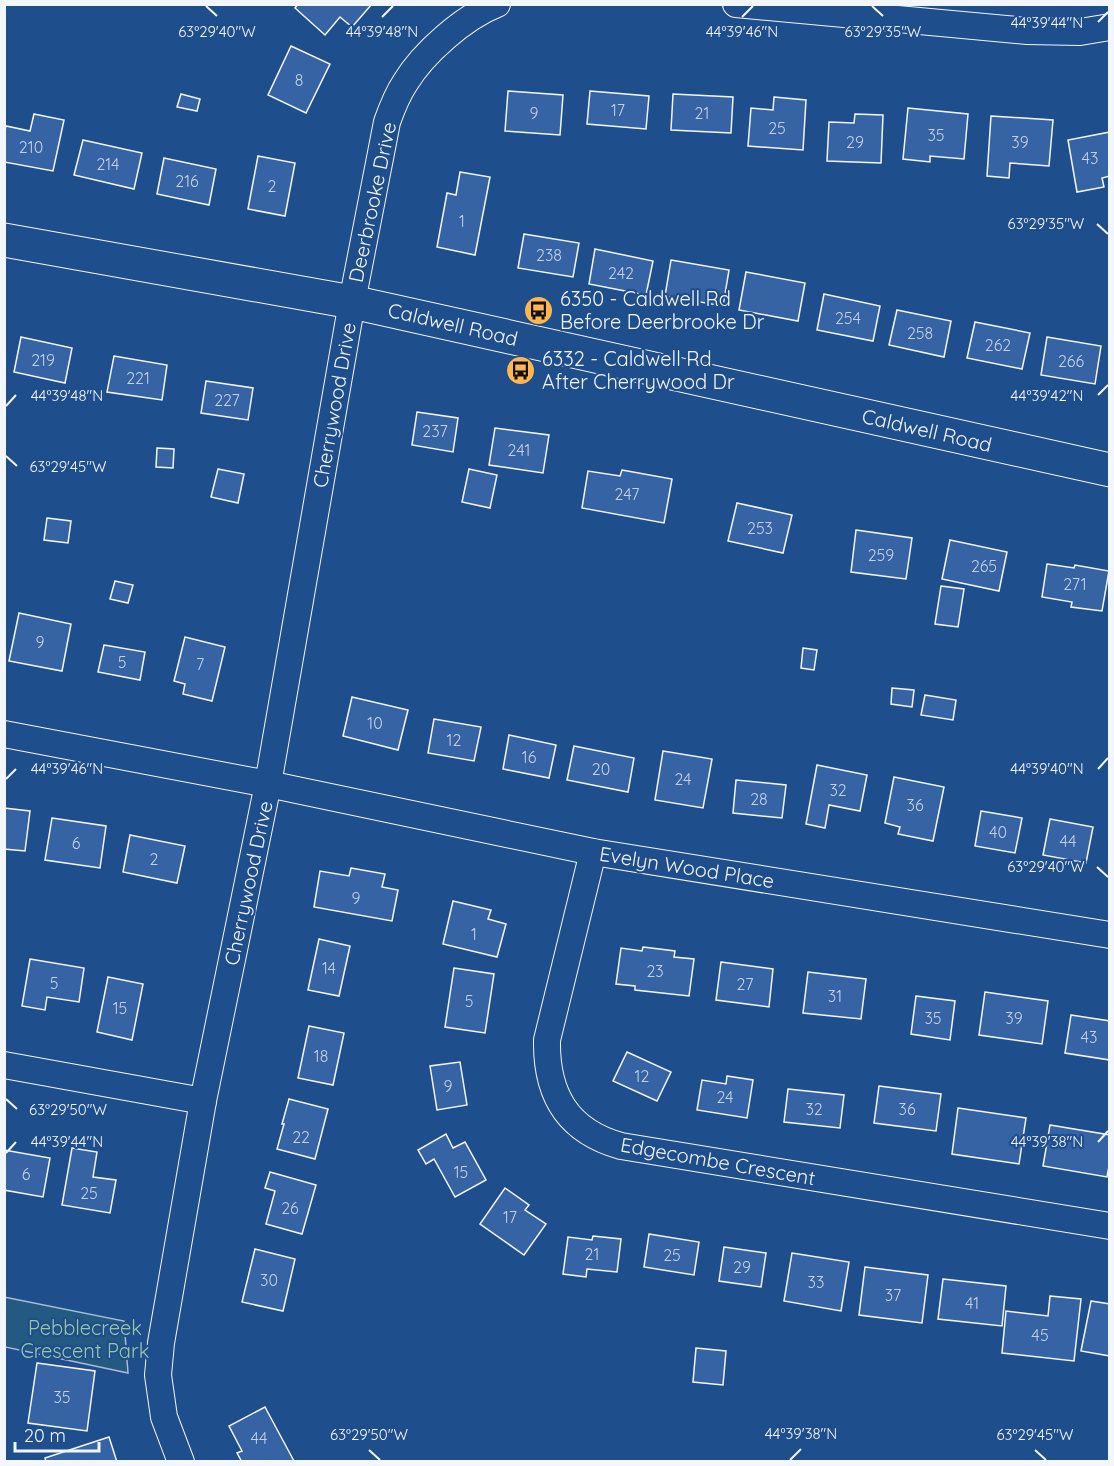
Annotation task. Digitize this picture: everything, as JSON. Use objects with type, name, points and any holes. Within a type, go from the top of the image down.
[{"type":"street","name":"Deerbrooke Drive","points":[[352,302],[387,122],[397,97],[406,81],[436,46],[473,15],[497,4]]},
{"type":"street","points":[[736,4],[1027,32],[1080,32],[1110,27]]},
{"type":"street","name":"Caldwell Road","points":[[4,240],[352,302],[1110,470]]},
{"type":"street","name":"Cherrywood Drive","points":[[181,1461],[164,1417],[158,1375],[161,1344],[203,1101],[268,784],[352,302]]},
{"type":"street","name":"Evelyn Wood Place","points":[[4,734],[268,784],[593,852],[1110,934]]},
{"type":"street","name":"Edgecombe Crescent","points":[[593,852],[549,1029],[547,1055],[550,1077],[557,1097],[573,1119],[588,1132],[606,1142],[621,1146],[1110,1226]]},
{"type":"street","points":[[4,1065],[203,1101]]},
{"type":"green space","name":"Pebblecreek Crescent Park","points":[[4,1297],[124,1321],[128,1373],[5,1347]]},
{"type":"building","points":[[298,4],[372,4],[352,27],[340,17],[325,35],[295,8]]},
{"type":"building","points":[[291,46],[330,64],[306,113],[268,95]]},
{"type":"building","points":[[508,91],[563,95],[560,135],[505,131]]},
{"type":"building","points":[[590,91],[649,96],[646,129],[587,124]]},
{"type":"building","points":[[181,94],[200,99],[197,111],[177,107]]},
{"type":"building","points":[[673,94],[733,97],[731,133],[671,130]]},
{"type":"building","points":[[774,97],[806,100],[803,150],[748,146],[751,108],[773,110]]},
{"type":"building","points":[[908,108],[968,114],[964,159],[930,156],[930,162],[903,159]]},
{"type":"building","points":[[34,114],[64,120],[53,171],[4,162],[6,126],[30,131]]},
{"type":"building","points":[[855,114],[883,115],[881,163],[827,161],[829,122],[854,123]]},
{"type":"building","points":[[991,116],[1053,120],[1049,166],[1010,163],[1009,178],[987,176]]},
{"type":"building","points":[[1110,132],[1110,176],[1102,178],[1104,187],[1077,192],[1068,140]]},
{"type":"building","points":[[83,140],[142,153],[134,189],[74,175]]},
{"type":"building","points":[[258,156],[295,163],[285,216],[248,209]]},
{"type":"building","points":[[164,158],[216,169],[209,205],[157,194]]},
{"type":"building","points":[[460,172],[490,177],[475,255],[437,247],[447,193],[456,195]]},
{"type":"building","points":[[524,234],[579,243],[573,277],[518,268]]},
{"type":"building","points":[[595,249],[653,261],[646,295],[589,284]]},
{"type":"building","points":[[671,260],[729,270],[723,306],[665,296]]},
{"type":"building","points":[[746,272],[805,283],[798,321],[739,310]]},
{"type":"building","points":[[824,294],[880,306],[873,341],[817,330]]},
{"type":"building","points":[[897,310],[951,321],[944,357],[889,345]]},
{"type":"building","points":[[975,322],[1030,333],[1022,369],[967,358]]},
{"type":"building","points":[[21,337],[72,348],[65,383],[14,372]]},
{"type":"building","points":[[1047,337],[1101,346],[1095,384],[1041,375]]},
{"type":"building","points":[[114,356],[167,365],[162,400],[107,392]]},
{"type":"building","points":[[206,381],[253,388],[248,420],[201,413]]},
{"type":"building","points":[[417,412],[458,418],[453,452],[412,445]]},
{"type":"building","points":[[495,428],[549,435],[543,473],[489,465]]},
{"type":"building","points":[[157,448],[174,449],[173,468],[156,467]]},
{"type":"building","points":[[218,469],[244,474],[238,503],[211,497]]},
{"type":"building","points":[[469,469],[497,475],[490,508],[462,502]]},
{"type":"building","points":[[622,470],[672,479],[664,523],[582,508],[588,471],[620,476]]},
{"type":"building","points":[[737,503],[792,515],[783,553],[728,541]]},
{"type":"building","points":[[47,518],[71,521],[68,543],[44,540]]},
{"type":"building","points":[[856,530],[912,538],[906,579],[851,572]]},
{"type":"building","points":[[950,540],[1007,552],[999,591],[942,579]]},
{"type":"building","points":[[1047,564],[1074,568],[1075,565],[1109,571],[1102,611],[1071,607],[1072,602],[1042,597]]},
{"type":"building","points":[[115,581],[133,585],[128,603],[110,599]]},
{"type":"building","points":[[941,586],[964,589],[958,627],[935,624]]},
{"type":"building","points":[[19,613],[71,624],[62,671],[9,661]]},
{"type":"building","points":[[185,637],[225,647],[212,701],[183,694],[185,684],[174,681]]},
{"type":"building","points":[[104,645],[145,652],[140,680],[98,672]]},
{"type":"building","points":[[803,648],[817,650],[814,670],[801,668]]},
{"type":"building","points":[[892,688],[914,690],[912,707],[891,704]]},
{"type":"building","points":[[925,695],[956,700],[953,720],[921,715]]},
{"type":"building","points":[[352,697],[408,710],[398,750],[343,736]]},
{"type":"building","points":[[434,719],[481,727],[474,761],[428,753]]},
{"type":"building","points":[[509,735],[556,745],[549,778],[503,769]]},
{"type":"building","points":[[574,746],[634,758],[628,792],[567,780]]},
{"type":"building","points":[[663,751],[712,759],[703,808],[655,800]]},
{"type":"building","points":[[817,765],[867,775],[860,811],[829,805],[825,828],[806,824]]},
{"type":"building","points":[[894,777],[944,787],[933,841],[898,834],[900,827],[885,823]]},
{"type":"building","points":[[736,780],[786,785],[782,818],[733,813]]},
{"type":"building","points":[[4,808],[30,811],[25,851],[4,849]]},
{"type":"building","points":[[981,811],[1022,818],[1015,853],[975,846]]},
{"type":"building","points":[[52,818],[106,826],[100,868],[45,860]]},
{"type":"building","points":[[1050,819],[1093,827],[1086,863],[1043,855]]},
{"type":"building","points":[[130,835],[185,846],[177,883],[123,872]]},
{"type":"building","points":[[351,868],[385,874],[382,887],[398,890],[392,921],[314,907],[320,871],[349,876]]},
{"type":"building","points":[[453,901],[491,910],[488,919],[506,924],[497,957],[443,944]]},
{"type":"building","points":[[319,939],[350,946],[339,996],[308,990]]},
{"type":"building","points":[[643,947],[675,951],[674,957],[694,959],[689,996],[635,990],[635,986],[616,984],[621,948],[642,951]]},
{"type":"building","points":[[30,959],[84,968],[79,1002],[47,997],[45,1010],[22,1006]]},
{"type":"building","points":[[721,962],[773,969],[769,1007],[716,1000]]},
{"type":"building","points":[[454,968],[494,974],[485,1033],[445,1027]]},
{"type":"building","points":[[808,972],[866,979],[861,1019],[803,1013]]},
{"type":"building","points":[[108,977],[143,984],[132,1040],[97,1032]]},
{"type":"building","points":[[985,992],[1048,1001],[1042,1044],[979,1035]]},
{"type":"building","points":[[916,996],[955,1001],[950,1040],[911,1034]]},
{"type":"building","points":[[1071,1015],[1110,1021],[1110,1060],[1065,1053]]},
{"type":"building","points":[[309,1026],[344,1033],[333,1085],[298,1078]]},
{"type":"building","points":[[627,1052],[671,1072],[657,1101],[613,1081]]},
{"type":"building","points":[[460,1062],[467,1105],[437,1110],[430,1066]]},
{"type":"building","points":[[727,1076],[753,1080],[747,1118],[697,1110],[702,1080],[726,1084]]},
{"type":"building","points":[[879,1086],[941,1094],[936,1131],[874,1123]]},
{"type":"building","points":[[788,1089],[844,1095],[840,1128],[784,1122]]},
{"type":"building","points":[[289,1099],[328,1109],[315,1159],[277,1149]]},
{"type":"building","points":[[958,1108],[1026,1118],[1019,1164],[952,1154]]},
{"type":"building","points":[[1050,1125],[1110,1135],[1110,1161],[1107,1177],[1043,1166]]},
{"type":"building","points":[[446,1134],[453,1148],[465,1142],[486,1180],[455,1197],[434,1159],[426,1164],[418,1150]]},
{"type":"building","points":[[72,1148],[97,1152],[93,1177],[116,1180],[110,1213],[62,1205]]},
{"type":"building","points":[[4,1150],[50,1158],[43,1197],[4,1190]]},
{"type":"building","points":[[270,1172],[316,1185],[302,1234],[266,1224],[275,1191],[265,1188]]},
{"type":"building","points":[[505,1188],[529,1205],[525,1210],[546,1224],[524,1255],[480,1224]]},
{"type":"building","points":[[649,1234],[699,1242],[694,1275],[644,1267]]},
{"type":"building","points":[[593,1236],[621,1239],[617,1272],[587,1269],[586,1277],[563,1274],[568,1237],[592,1240]]},
{"type":"building","points":[[724,1247],[766,1253],[761,1287],[719,1281]]},
{"type":"building","points":[[255,1249],[295,1259],[283,1311],[242,1302]]},
{"type":"building","points":[[792,1253],[849,1262],[841,1311],[784,1301]]},
{"type":"building","points":[[865,1267],[928,1275],[922,1323],[859,1315]]},
{"type":"building","points":[[943,1279],[1006,1286],[1002,1326],[938,1319]]},
{"type":"building","points":[[1050,1296],[1081,1299],[1074,1361],[1002,1353],[1006,1311],[1048,1316]]},
{"type":"building","points":[[1091,1301],[1110,1304],[1110,1356],[1081,1351]]},
{"type":"building","points":[[696,1348],[726,1351],[723,1385],[693,1382]]},
{"type":"building","points":[[37,1363],[95,1371],[87,1431],[28,1423]]},
{"type":"building","points":[[265,1407],[293,1462],[242,1462],[237,1453],[242,1451],[229,1426]]},
{"type":"building","points":[[109,1437],[117,1462],[46,1462],[45,1458]]},
{"type":"place","name":"6350 - Caldwell Rd Before Deerbrooke Dr","points":[[539,310]]},
{"type":"place","name":"6332 - Caldwell Rd After Cherrywood Dr","points":[[521,370]]}]
